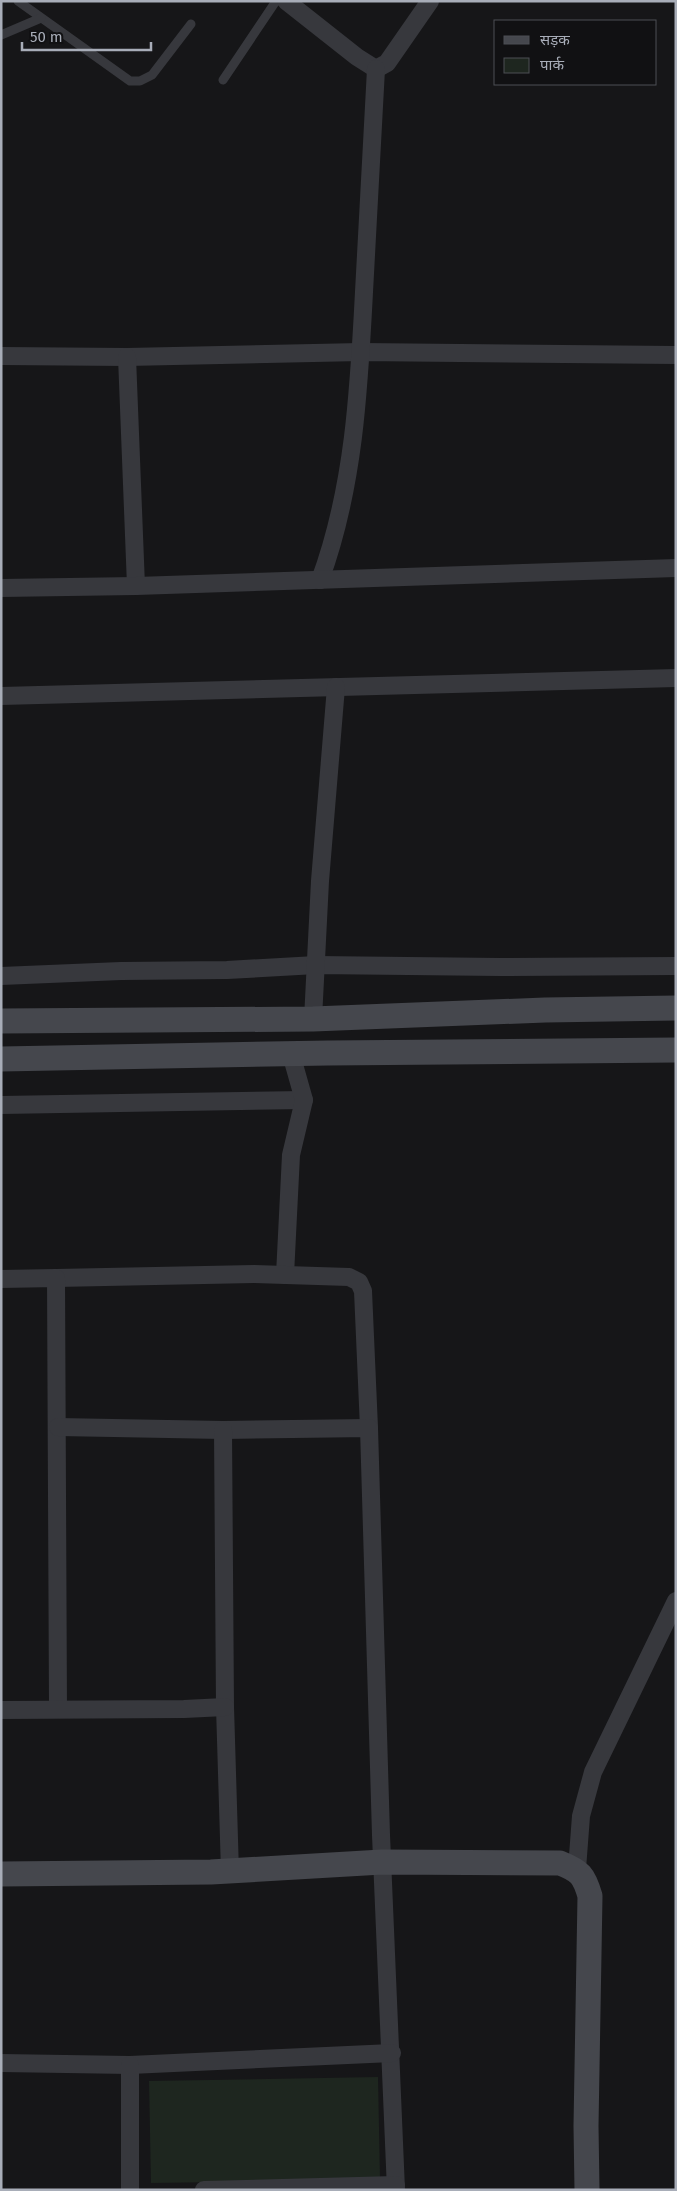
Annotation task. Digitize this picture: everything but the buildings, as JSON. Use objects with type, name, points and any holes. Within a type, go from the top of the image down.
[{"type":"main road","points":[[1,1021],[313,1018],[544,1010],[676,1008]]},
{"type":"main road","points":[[1,1059],[676,1050]]},
{"type":"main road","points":[[1,1874],[230,1872],[382,1862],[560,1863],[577,1870],[586,1881],[590,1896],[586,2126],[587,2190]]},
{"type":"street","points":[[286,1],[357,57],[376,69]]},
{"type":"street","points":[[376,69],[387,63],[430,1]]},
{"type":"street","points":[[320,580],[331,551],[341,509],[356,414],[376,69]]},
{"type":"street","points":[[1,356],[127,357],[361,352],[676,355]]},
{"type":"street","points":[[127,357],[136,586]]},
{"type":"street","points":[[1,588],[136,586],[676,568]]},
{"type":"street","points":[[1,696],[676,678]]},
{"type":"street","points":[[313,1018],[320,881],[336,688]]},
{"type":"street","points":[[1,976],[121,971],[227,970],[316,965],[676,966]]},
{"type":"street","points":[[285,1275],[292,1155],[296,1126],[304,1100],[291,1054]]},
{"type":"street","points":[[1,1106],[304,1100]]},
{"type":"street","points":[[1,1279],[285,1275],[349,1277],[359,1282],[363,1291],[382,1862],[392,2054],[396,2187],[204,2190]]},
{"type":"street","points":[[56,1278],[58,1708]]},
{"type":"street","points":[[58,1427],[223,1430],[369,1428]]},
{"type":"street","points":[[223,1430],[225,1707],[230,1872]]},
{"type":"street","points":[[577,1870],[581,1816],[593,1772],[676,1601]]},
{"type":"street","points":[[1,1710],[225,1707]]},
{"type":"street","points":[[1,2063],[130,2065],[392,2054]]},
{"type":"street","points":[[130,2065],[130,2190]]},
{"type":"lane","points":[[18,1],[130,81],[140,80],[152,75],[192,24]]},
{"type":"lane","points":[[223,80],[276,1]]},
{"type":"lane","points":[[1,35],[41,18]]},
{"type":"green space","points":[[378,2077],[380,2180],[151,2183],[149,2081]]}]
